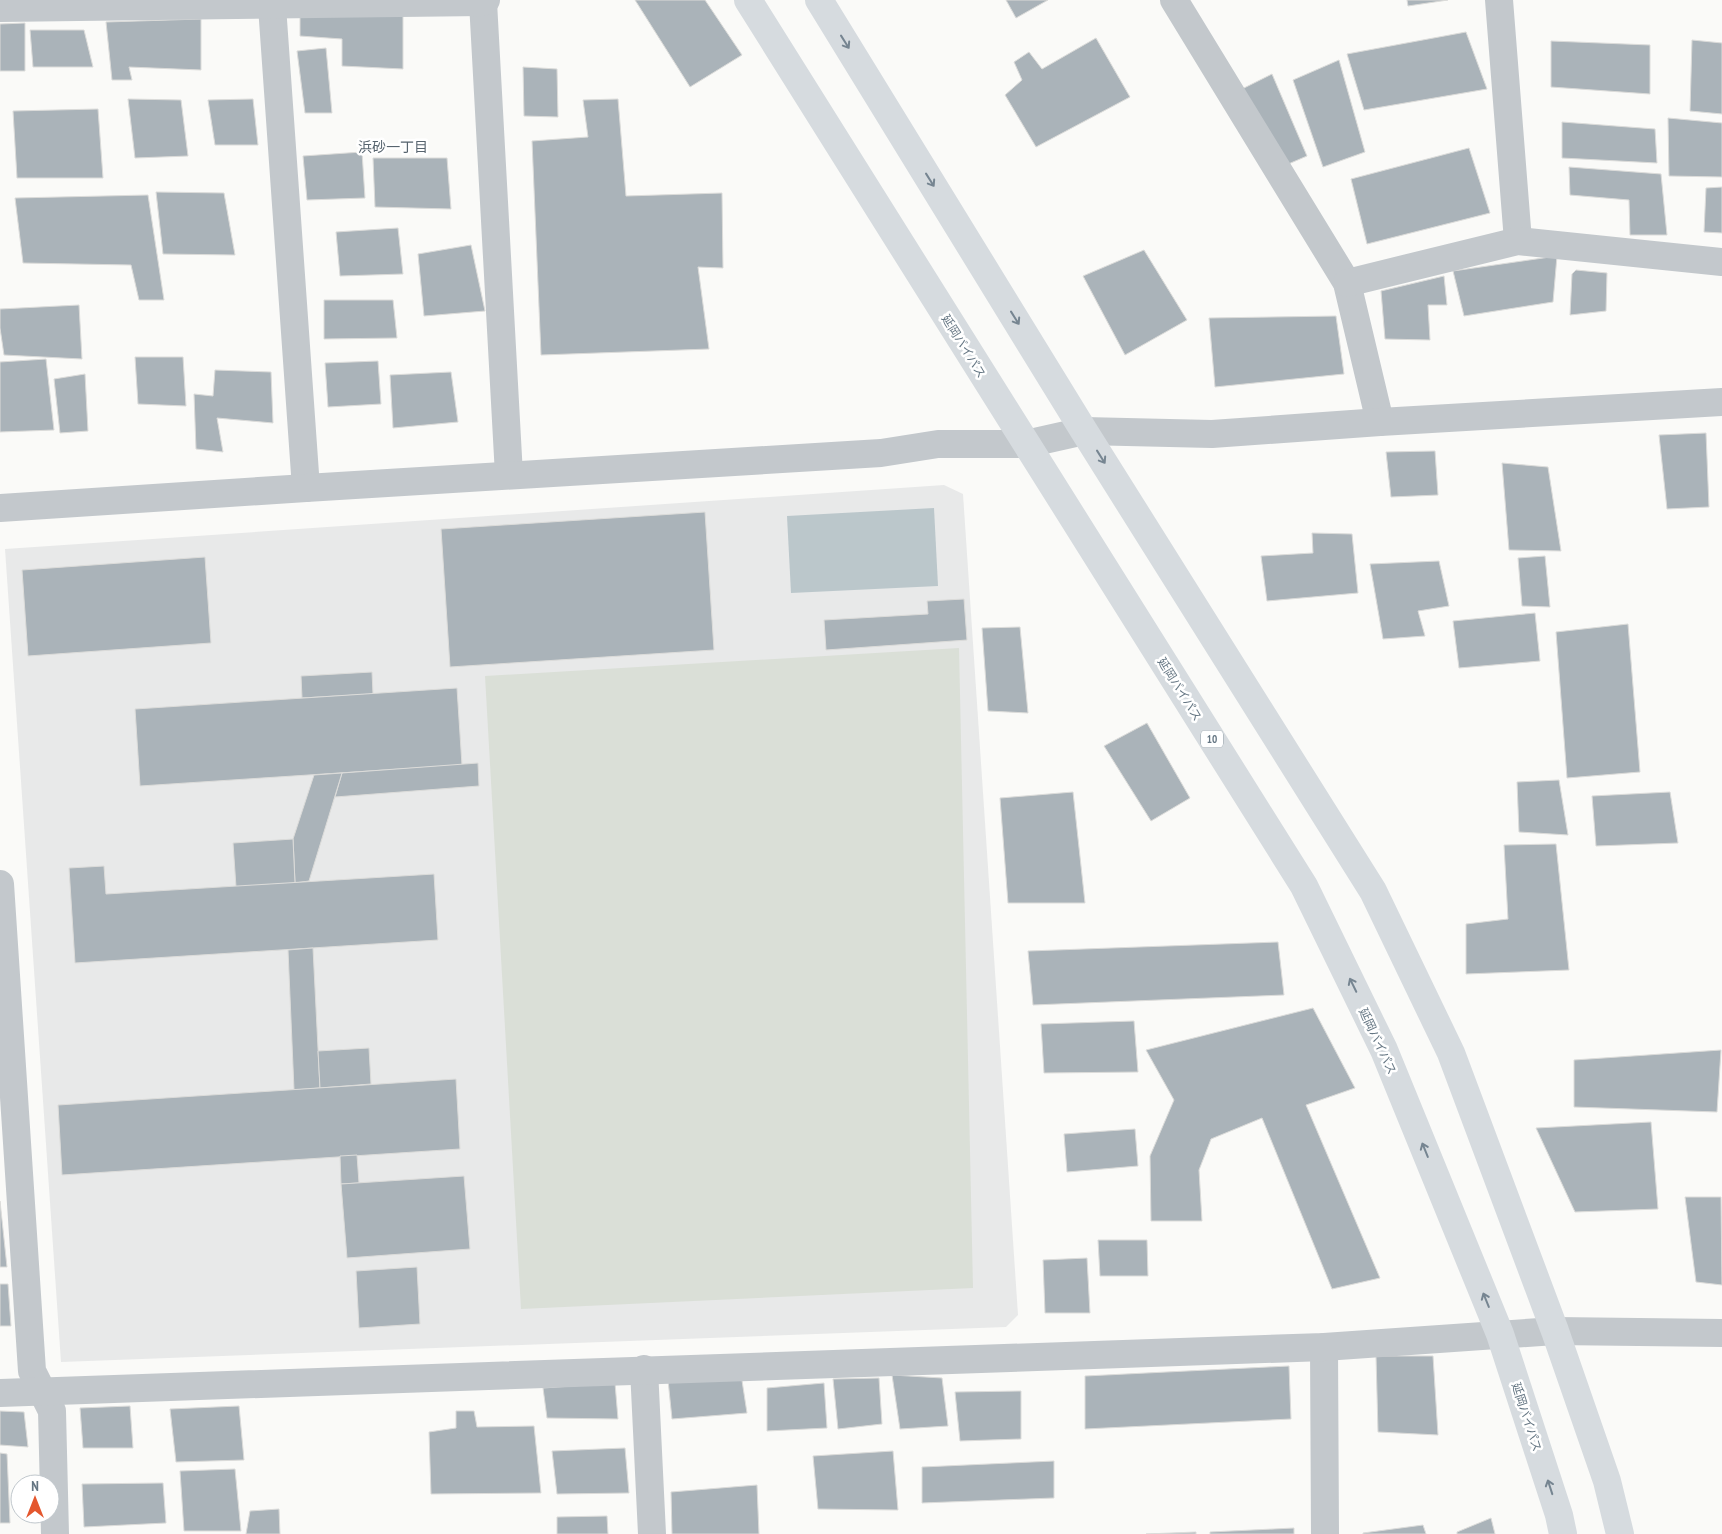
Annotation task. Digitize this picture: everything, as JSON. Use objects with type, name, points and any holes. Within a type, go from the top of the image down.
[{"type":"highway","name":"延岡バイパス","points":[[748,0],[1304,886],[1384,1050],[1500,1334],[1559,1514],[1563,1534]]},
{"type":"highway","points":[[819,0],[1084,431],[1373,891],[1451,1053],[1555,1331],[1607,1481],[1620,1534]]},
{"type":"street","points":[[1174,0],[1347,283],[1380,422]]},
{"type":"street","points":[[1499,0],[1518,241]]},
{"type":"street","points":[[0,8],[272,6],[484,1],[509,475]]},
{"type":"street","points":[[272,6],[306,488]]},
{"type":"street","points":[[1347,283],[1518,241],[1722,262]]},
{"type":"street","points":[[0,508],[881,453],[938,444],[1026,444],[1084,431],[1212,434],[1722,402]]},
{"type":"street","points":[[0,884],[10,1190],[32,1371],[52,1411],[55,1534]]},
{"type":"street","points":[[0,1393],[1324,1346],[1555,1331],[1722,1333]]},
{"type":"street","points":[[1324,1346],[1325,1534]]},
{"type":"street","points":[[644,1369],[652,1534]]},
{"type":"shaded area","points":[[944,485],[963,494],[1018,1315],[1006,1327],[61,1362],[5,549]]},
{"type":"shaded area","points":[[934,508],[938,586],[791,593],[787,516]]},
{"type":"shaded area","points":[[959,648],[973,1288],[521,1309],[485,676]]},
{"type":"building","points":[[635,0],[705,0],[742,55],[690,87]]},
{"type":"building","points":[[1006,0],[1048,0],[1016,18]]},
{"type":"building","points":[[1407,0],[1448,0],[1408,6]]},
{"type":"building","points":[[403,14],[403,69],[342,66],[342,39],[300,36],[300,16]]},
{"type":"building","points":[[201,19],[201,70],[129,67],[132,80],[112,80],[106,22]]},
{"type":"building","points":[[25,23],[25,71],[0,71],[0,24]]},
{"type":"building","points":[[30,30],[84,30],[93,67],[33,67]]},
{"type":"building","points":[[1466,32],[1487,89],[1364,110],[1347,54]]},
{"type":"building","points":[[1096,38],[1130,97],[1036,147],[1005,95],[1022,80],[1014,62],[1029,52],[1042,69]]},
{"type":"building","points":[[1692,40],[1722,43],[1722,114],[1690,111]]},
{"type":"building","points":[[1551,41],[1650,45],[1650,94],[1551,87]]},
{"type":"building","points":[[326,48],[332,113],[305,113],[297,51]]},
{"type":"building","points":[[1339,60],[1365,152],[1323,167],[1293,80]]},
{"type":"building","points":[[523,67],[557,69],[558,117],[524,116]]},
{"type":"building","points":[[1272,74],[1307,156],[1286,165],[1242,89]]},
{"type":"building","points":[[128,99],[181,100],[188,156],[135,158]]},
{"type":"building","points":[[253,99],[258,145],[215,145],[208,100]]},
{"type":"building","points":[[618,99],[626,196],[722,193],[723,268],[698,267],[709,349],[541,355],[532,141],[588,137],[583,100]]},
{"type":"building","points":[[98,109],[103,178],[17,178],[13,111]]},
{"type":"building","points":[[1668,118],[1722,123],[1722,177],[1669,176]]},
{"type":"building","points":[[1562,122],[1655,129],[1657,163],[1562,158]]},
{"type":"building","points":[[1469,148],[1490,213],[1367,244],[1351,179]]},
{"type":"building","points":[[362,152],[365,198],[307,200],[303,156]]},
{"type":"building","points":[[373,158],[447,158],[451,209],[375,207]]},
{"type":"building","points":[[1569,167],[1661,174],[1667,235],[1630,235],[1629,200],[1570,195]]},
{"type":"building","points":[[1722,187],[1722,233],[1704,232],[1706,188]]},
{"type":"building","points":[[156,192],[224,193],[235,255],[163,254]]},
{"type":"building","points":[[148,195],[164,300],[139,300],[131,265],[23,263],[15,198]]},
{"type":"building","points":[[398,228],[403,274],[340,276],[336,232]]},
{"type":"building","points":[[471,245],[485,311],[424,316],[418,254]]},
{"type":"building","points":[[1144,250],[1187,320],[1125,355],[1083,276]]},
{"type":"building","points":[[1557,256],[1553,302],[1464,316],[1453,271]]},
{"type":"building","points":[[1576,270],[1607,273],[1606,311],[1570,315],[1572,274]]},
{"type":"building","points":[[1444,276],[1447,305],[1428,305],[1430,340],[1385,339],[1381,291]]},
{"type":"building","points":[[324,300],[393,300],[397,338],[324,339]]},
{"type":"building","points":[[79,305],[82,359],[4,355],[0,328],[0,309]]},
{"type":"building","points":[[1336,316],[1344,374],[1215,387],[1209,318]]},
{"type":"building","points":[[135,357],[183,357],[186,406],[138,404]]},
{"type":"building","points":[[46,359],[54,430],[0,432],[0,362]]},
{"type":"building","points":[[378,361],[381,404],[328,407],[325,363]]},
{"type":"building","points":[[215,370],[271,372],[273,423],[217,418],[223,452],[196,449],[194,394],[213,396]]},
{"type":"building","points":[[451,372],[458,422],[393,428],[390,375]]},
{"type":"building","points":[[85,374],[88,431],[60,433],[54,379]]},
{"type":"building","points":[[1706,433],[1709,507],[1667,509],[1659,435]]},
{"type":"building","points":[[1435,451],[1438,495],[1391,497],[1386,452]]},
{"type":"building","points":[[1502,463],[1548,467],[1561,551],[1509,550]]},
{"type":"building","points":[[705,512],[714,650],[450,667],[441,529]]},
{"type":"building","points":[[1312,533],[1352,534],[1358,593],[1267,601],[1261,556],[1313,553]]},
{"type":"building","points":[[1545,556],[1550,607],[1522,606],[1518,558]]},
{"type":"building","points":[[205,557],[211,643],[28,656],[22,570]]},
{"type":"building","points":[[1439,561],[1449,606],[1418,611],[1425,636],[1383,639],[1370,564]]},
{"type":"building","points":[[964,599],[967,640],[826,650],[824,620],[928,614],[927,601]]},
{"type":"building","points":[[1535,613],[1540,661],[1459,668],[1453,621]]},
{"type":"building","points":[[1628,624],[1640,772],[1567,778],[1556,632]]},
{"type":"building","points":[[1020,627],[1028,713],[988,711],[982,628]]},
{"type":"building","points":[[372,672],[373,694],[302,698],[301,676]]},
{"type":"building","points":[[457,688],[462,765],[140,786],[135,709]]},
{"type":"building","points":[[1147,723],[1190,798],[1151,821],[1104,746]]},
{"type":"building","points":[[478,763],[479,786],[335,797],[342,773]]},
{"type":"building","points":[[342,773],[309,881],[295,883],[293,839],[314,775]]},
{"type":"building","points":[[1559,780],[1568,835],[1519,832],[1517,782]]},
{"type":"building","points":[[1073,792],[1085,903],[1008,903],[1000,798]]},
{"type":"building","points":[[1670,792],[1678,843],[1596,846],[1592,796]]},
{"type":"building","points":[[293,839],[295,883],[236,887],[233,843]]},
{"type":"building","points":[[1556,844],[1569,970],[1466,974],[1466,924],[1508,919],[1504,845]]},
{"type":"building","points":[[104,866],[106,894],[434,874],[438,940],[75,963],[69,868]]},
{"type":"building","points":[[1278,942],[1284,995],[1033,1005],[1028,951]]},
{"type":"building","points":[[313,948],[320,1088],[294,1090],[288,950]]},
{"type":"building","points":[[1313,1008],[1355,1088],[1306,1105],[1380,1278],[1332,1289],[1262,1118],[1211,1139],[1199,1170],[1202,1221],[1151,1221],[1150,1156],[1174,1100],[1146,1050]]},
{"type":"building","points":[[1134,1021],[1138,1072],[1044,1073],[1041,1024]]},
{"type":"building","points":[[369,1048],[371,1084],[320,1088],[318,1051]]},
{"type":"building","points":[[1721,1050],[1717,1112],[1574,1107],[1574,1060]]},
{"type":"building","points":[[456,1079],[460,1149],[62,1175],[58,1105]]},
{"type":"building","points":[[1651,1122],[1658,1209],[1575,1212],[1536,1128]]},
{"type":"building","points":[[1135,1129],[1138,1166],[1067,1172],[1064,1134]]},
{"type":"building","points":[[357,1155],[359,1183],[341,1184],[340,1156]]},
{"type":"building","points":[[464,1176],[470,1249],[347,1258],[341,1184]]},
{"type":"building","points":[[1685,1197],[1721,1197],[1722,1285],[1696,1282]]},
{"type":"building","points":[[0,1201],[7,1267],[0,1267]]},
{"type":"building","points":[[1098,1240],[1147,1240],[1148,1276],[1100,1276]]},
{"type":"building","points":[[1087,1258],[1090,1313],[1045,1313],[1043,1260]]},
{"type":"building","points":[[417,1267],[420,1324],[359,1328],[356,1271]]},
{"type":"building","points":[[0,1284],[8,1284],[11,1326],[0,1326]]},
{"type":"building","points":[[1376,1356],[1433,1356],[1438,1435],[1378,1432]]},
{"type":"building","points":[[1289,1366],[1291,1419],[1085,1429],[1085,1376]]},
{"type":"building","points":[[741,1374],[747,1413],[672,1419],[668,1380]]},
{"type":"building","points":[[892,1375],[942,1378],[948,1426],[900,1429]]},
{"type":"building","points":[[879,1378],[882,1424],[838,1429],[833,1379]]},
{"type":"building","points":[[615,1383],[618,1419],[547,1418],[543,1388]]},
{"type":"building","points":[[824,1383],[827,1428],[767,1431],[767,1388]]},
{"type":"building","points":[[1021,1391],[1021,1439],[960,1441],[955,1392]]},
{"type":"building","points":[[130,1406],[133,1448],[83,1448],[80,1408]]},
{"type":"building","points":[[239,1406],[244,1460],[176,1462],[170,1409]]},
{"type":"building","points":[[0,1411],[24,1412],[28,1447],[0,1445]]},
{"type":"building","points":[[456,1411],[474,1411],[477,1427],[534,1426],[541,1493],[431,1494],[429,1432],[456,1428]]},
{"type":"building","points":[[625,1448],[629,1493],[557,1494],[552,1451]]},
{"type":"building","points":[[893,1451],[898,1510],[818,1509],[813,1456]]},
{"type":"building","points":[[0,1453],[7,1454],[10,1523],[0,1523]]},
{"type":"building","points":[[1054,1461],[1054,1498],[922,1503],[922,1467]]},
{"type":"building","points":[[235,1469],[241,1531],[184,1531],[180,1471]]},
{"type":"building","points":[[163,1483],[166,1523],[84,1527],[82,1484]]},
{"type":"building","points":[[757,1485],[759,1534],[672,1534],[671,1492]]},
{"type":"building","points":[[279,1509],[280,1534],[246,1534],[250,1511]]},
{"type":"building","points":[[607,1516],[608,1534],[557,1534],[557,1517]]},
{"type":"building","points":[[1491,1518],[1495,1534],[1457,1534],[1457,1532]]},
{"type":"building","points":[[1423,1525],[1426,1534],[1363,1534],[1363,1533]]},
{"type":"building","points":[[1294,1528],[1294,1534],[1210,1534],[1210,1532]]},
{"type":"building","points":[[1196,1532],[1196,1534],[1146,1534]]},
{"type":"district","name":"浜砂一丁目","points":[[393,147]]}]
